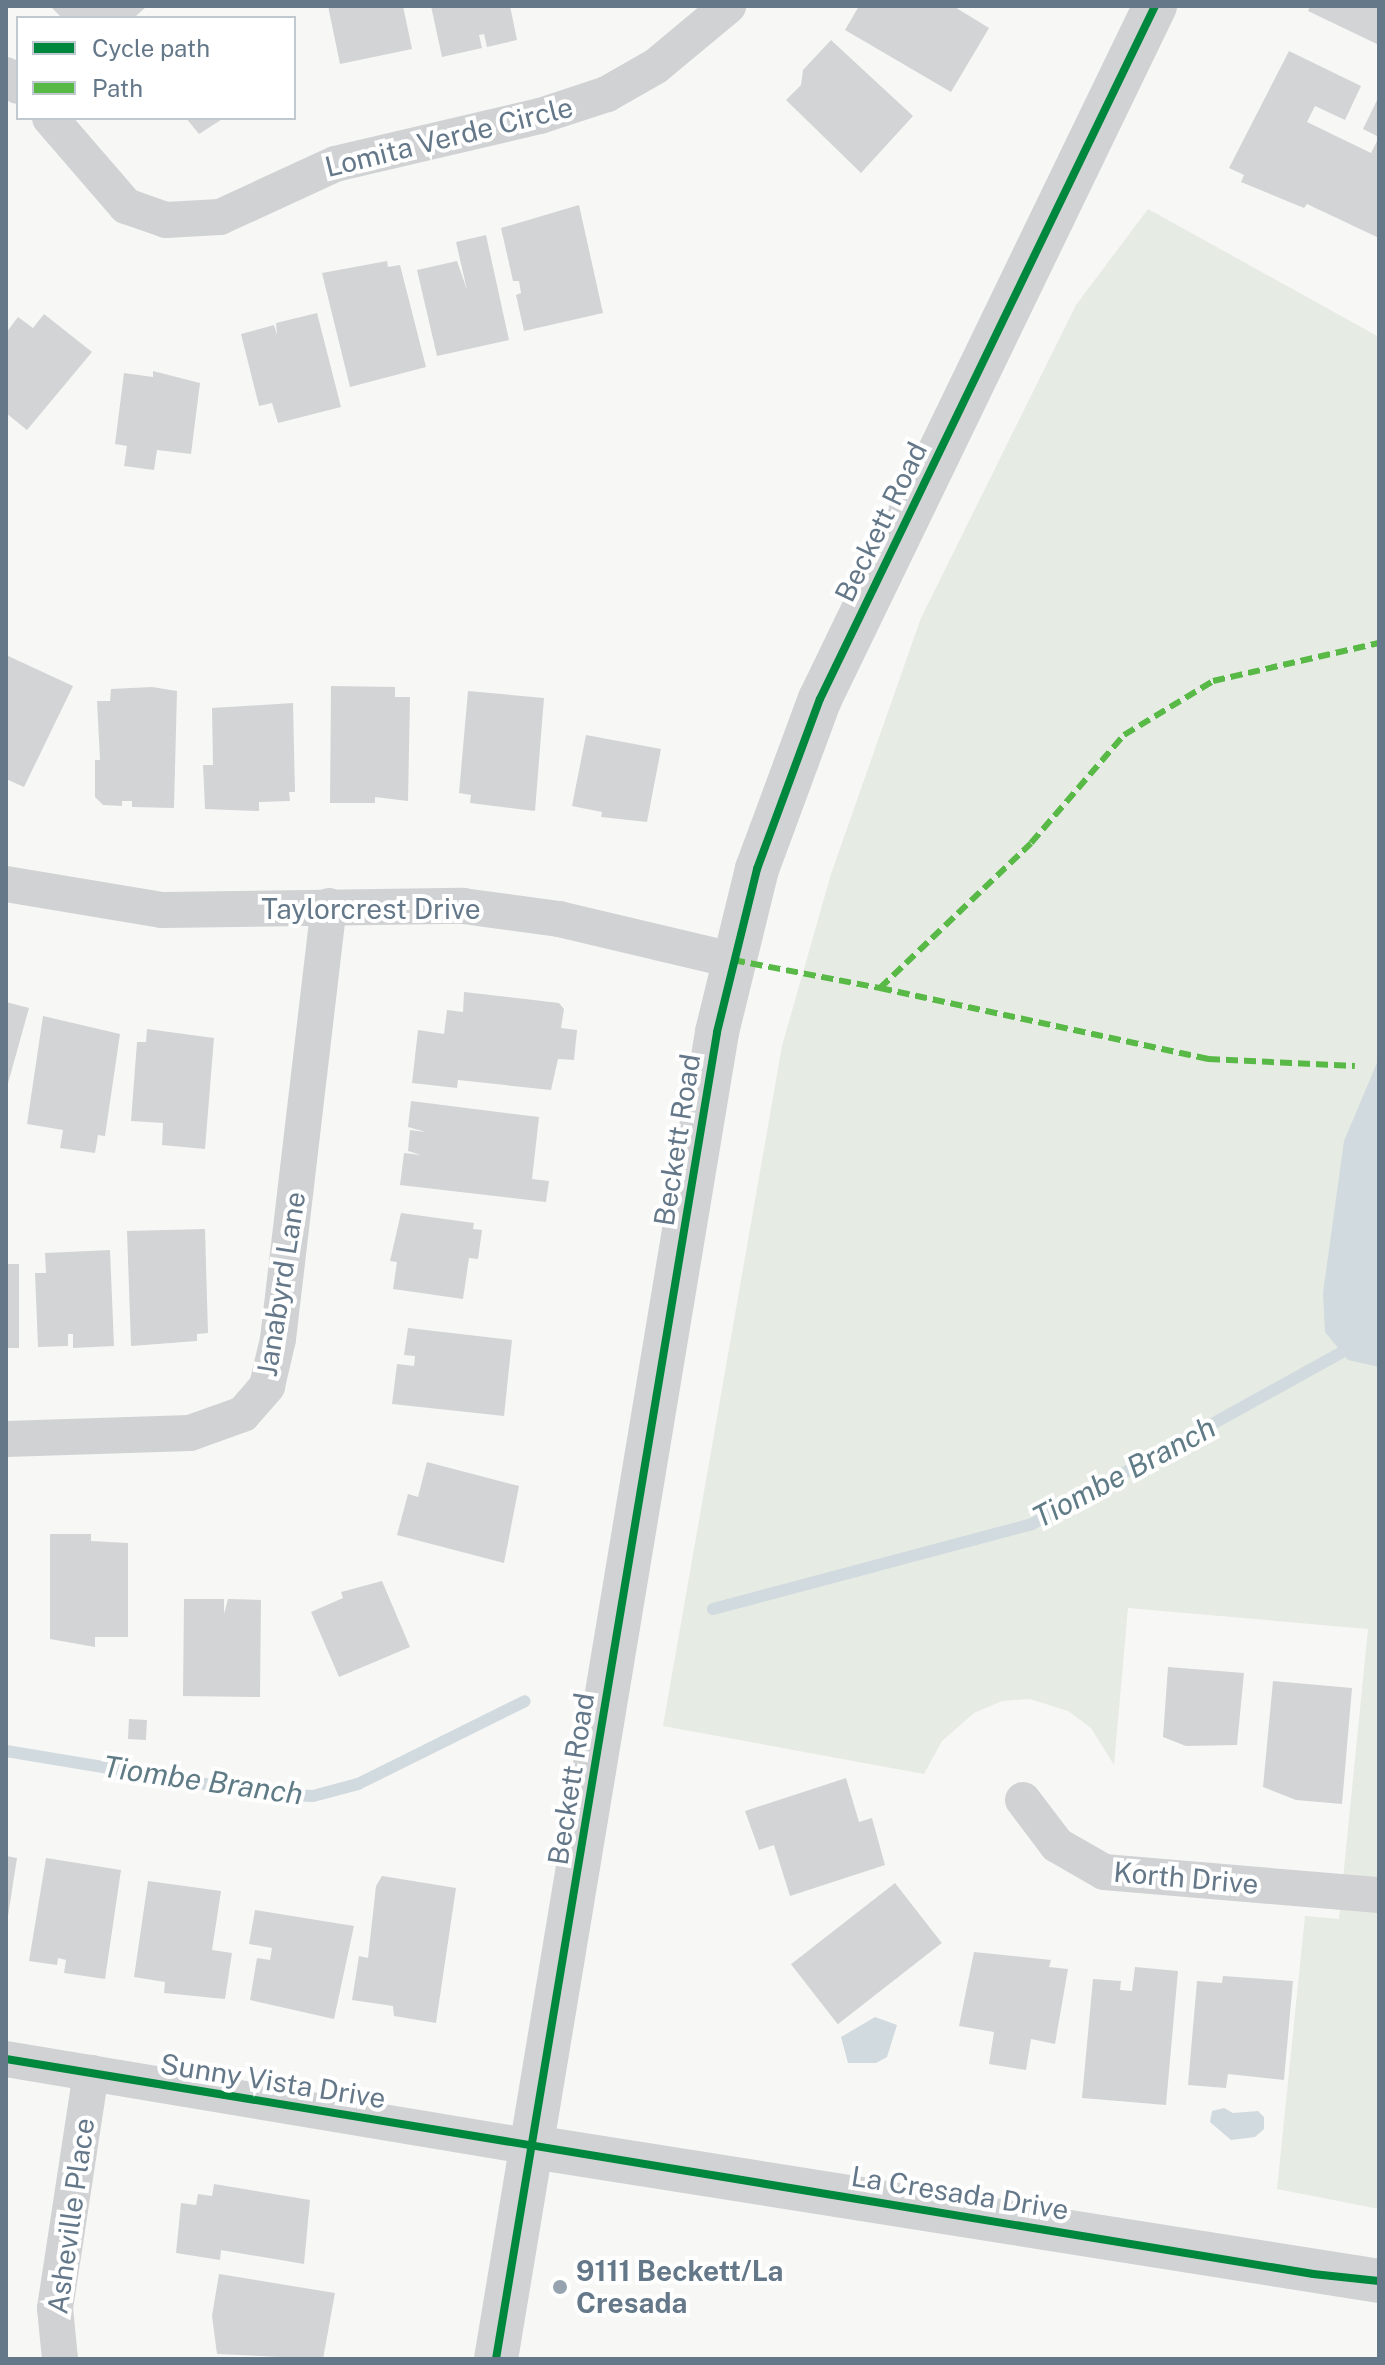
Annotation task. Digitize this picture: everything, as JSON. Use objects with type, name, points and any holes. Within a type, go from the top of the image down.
[{"type":"street","name":"Lomita Verde Circle","points":[[52,120],[126,206],[166,220],[220,217],[335,164],[540,116],[607,94],[656,66],[728,6]]},
{"type":"street","name":"Beckett Road","points":[[496,2359],[733,960],[768,835],[820,699],[1155,6]]},
{"type":"street","name":"Taylorcrest Drive","points":[[6,884],[90,902],[162,910],[426,904],[509,911],[733,960]]},
{"type":"street","name":"Janabyrd Lane","points":[[6,1439],[203,1430],[243,1414],[267,1386],[278,1339],[329,906]]},
{"type":"street","name":"Korth Drive","points":[[1023,1800],[1057,1845],[1104,1872],[1379,1895]]},
{"type":"street","name":"Sunny Vista Drive","points":[[6,2059],[533,2147]]},
{"type":"street","name":"Asheville Place","points":[[60,2359],[55,2308],[91,2073]]},
{"type":"street","name":"La Cresada Drive","points":[[533,2147],[1313,2274],[1379,2281]]},
{"type":"shaded area","points":[[1148,209],[1379,337],[1379,2209],[1277,2189],[1305,1916],[1339,1919],[1368,1629],[1128,1608],[1114,1765],[1091,1728],[1068,1711],[1030,1699],[1002,1701],[974,1713],[942,1741],[924,1774],[663,1726],[782,1046],[831,874],[921,618],[1076,305]]},
{"type":"shaded area","points":[[1379,1058],[1379,1367],[1348,1360],[1325,1332],[1323,1293],[1344,1141]]},
{"type":"shaded area","points":[[875,2017],[897,2025],[887,2057],[876,2063],[848,2063],[841,2037]]},
{"type":"shaded area","points":[[1224,2108],[1233,2113],[1258,2111],[1264,2117],[1264,2129],[1255,2137],[1231,2140],[1210,2122],[1212,2111]]},
{"type":"building","points":[[50,6],[147,6],[136,16],[60,16]]},
{"type":"building","points":[[328,6],[403,6],[412,49],[340,64]]},
{"type":"building","points":[[431,6],[510,6],[517,40],[487,47],[484,34],[479,35],[482,48],[442,57]]},
{"type":"building","points":[[859,6],[953,6],[989,28],[951,92],[845,30]]},
{"type":"building","points":[[1310,6],[1379,6],[1379,45],[1308,11]]},
{"type":"building","points":[[831,40],[913,116],[861,173],[786,100],[801,85],[803,70]]},
{"type":"building","points":[[1289,51],[1361,86],[1345,120],[1315,106],[1307,122],[1371,153],[1379,137],[1379,238],[1307,204],[1304,208],[1241,182],[1244,175],[1229,168]]},
{"type":"building","points":[[1379,96],[1379,137],[1363,129]]},
{"type":"building","points":[[188,120],[221,120],[199,134]]},
{"type":"building","points":[[579,205],[603,313],[524,331],[516,295],[521,293],[519,281],[513,281],[501,228]]},
{"type":"building","points":[[486,235],[509,340],[437,356],[417,270],[457,261],[467,290],[456,242]]},
{"type":"building","points":[[387,261],[388,267],[400,265],[426,367],[350,387],[322,273]]},
{"type":"building","points":[[317,313],[341,407],[278,423],[272,403],[259,406],[241,334],[274,325],[277,335],[276,323]]},
{"type":"building","points":[[44,314],[92,352],[27,430],[6,413],[6,333],[18,317],[33,328]]},
{"type":"building","points":[[153,371],[200,383],[191,454],[157,450],[154,470],[124,466],[127,446],[115,444],[124,373],[153,377]]},
{"type":"building","points":[[6,655],[73,686],[24,787],[6,779]]},
{"type":"building","points":[[331,686],[395,687],[395,697],[410,697],[408,801],[375,797],[375,803],[330,803]]},
{"type":"building","points":[[152,687],[177,691],[174,808],[132,807],[132,801],[122,801],[122,806],[103,805],[95,797],[95,760],[100,760],[97,701],[110,701],[111,689]]},
{"type":"building","points":[[468,691],[544,698],[535,811],[470,803],[471,795],[459,793]]},
{"type":"building","points":[[293,703],[295,792],[289,792],[290,801],[259,802],[259,811],[205,809],[203,765],[213,765],[212,708]]},
{"type":"building","points":[[586,735],[661,749],[647,822],[601,817],[602,812],[572,806]]},
{"type":"building","points":[[464,992],[559,1003],[564,1009],[561,1028],[577,1030],[574,1060],[558,1059],[551,1090],[458,1080],[457,1088],[412,1083],[418,1030],[444,1034],[447,1010],[463,1012]]},
{"type":"building","points":[[6,1002],[29,1008],[7,1087],[6,1087]]},
{"type":"building","points":[[43,1016],[120,1034],[105,1136],[98,1135],[95,1153],[60,1148],[63,1130],[27,1124]]},
{"type":"building","points":[[147,1029],[214,1038],[205,1149],[162,1145],[163,1123],[131,1121],[137,1042],[146,1042]]},
{"type":"building","points":[[411,1101],[539,1117],[532,1179],[549,1181],[546,1202],[400,1185],[404,1153],[421,1155],[408,1151],[410,1130],[426,1132],[408,1127]]},
{"type":"building","points":[[401,1213],[474,1223],[473,1229],[482,1230],[478,1259],[469,1258],[463,1299],[393,1289],[397,1262],[390,1261]]},
{"type":"building","points":[[205,1229],[208,1333],[197,1334],[197,1341],[131,1346],[127,1231]]},
{"type":"building","points":[[110,1250],[114,1346],[73,1348],[73,1334],[68,1334],[68,1346],[38,1347],[35,1273],[46,1273],[45,1253]]},
{"type":"building","points":[[6,1264],[19,1264],[19,1348],[6,1348]]},
{"type":"building","points":[[408,1328],[512,1340],[504,1416],[392,1404],[397,1364],[414,1366],[415,1356],[404,1355]]},
{"type":"building","points":[[427,1462],[519,1486],[504,1563],[397,1535],[408,1494],[418,1497]]},
{"type":"building","points":[[50,1534],[91,1534],[91,1541],[128,1543],[128,1637],[95,1637],[95,1647],[50,1639]]},
{"type":"building","points":[[382,1581],[410,1647],[339,1677],[311,1612],[343,1598],[341,1592]]},
{"type":"building","points":[[184,1599],[224,1599],[224,1614],[228,1599],[261,1600],[260,1697],[183,1696]]},
{"type":"building","points":[[1168,1667],[1244,1673],[1237,1745],[1186,1746],[1163,1737]]},
{"type":"building","points":[[1273,1681],[1352,1688],[1342,1804],[1296,1800],[1263,1787]]},
{"type":"building","points":[[129,1719],[147,1720],[146,1740],[128,1739]]},
{"type":"building","points":[[846,1778],[859,1822],[872,1818],[885,1865],[790,1896],[774,1845],[759,1850],[745,1811]]},
{"type":"building","points":[[6,1856],[17,1858],[8,1916],[6,1916]]},
{"type":"building","points":[[46,1858],[121,1870],[105,1979],[64,1973],[66,1960],[58,1958],[57,1965],[29,1961]]},
{"type":"building","points":[[382,1876],[456,1888],[436,2023],[394,2016],[393,2006],[352,2000],[359,1956],[368,1958],[376,1886]]},
{"type":"building","points":[[148,1881],[221,1891],[212,1950],[232,1953],[225,1999],[164,1993],[165,1982],[134,1977]]},
{"type":"building","points":[[895,1883],[942,1943],[838,2024],[791,1964]]},
{"type":"building","points":[[255,1910],[354,1926],[334,2019],[250,2000],[257,1958],[270,1960],[272,1948],[249,1944]]},
{"type":"building","points":[[974,1952],[1051,1960],[1049,1967],[1068,1969],[1055,2044],[1031,2039],[1026,2070],[989,2064],[994,2032],[959,2026]]},
{"type":"building","points":[[1135,1967],[1178,1971],[1166,2105],[1082,2098],[1093,1979],[1121,1981],[1120,1990],[1132,1991]]},
{"type":"building","points":[[1223,1976],[1293,1981],[1284,2080],[1228,2074],[1226,2088],[1188,2085],[1197,1981],[1222,1983]]},
{"type":"building","points":[[214,2184],[310,2200],[304,2264],[221,2250],[220,2260],[176,2253],[181,2203],[196,2205],[198,2194],[212,2196]]},
{"type":"building","points":[[219,2274],[335,2293],[323,2359],[217,2354],[212,2316]]},
{"type":"waterway","name":"Tiombe Branch","points":[[713,1609],[1032,1524],[1379,1332]]},
{"type":"waterway","name":"Tiombe Branch","points":[[6,1751],[265,1794],[313,1796],[358,1784],[525,1701]]},
{"type":"marked path","points":[[733,960],[880,988],[1031,843],[1124,735],[1213,681],[1379,643]]},
{"type":"marked path","points":[[880,988],[1208,1059],[1355,1066]]},
{"type":"cycle path","points":[[496,2359],[717,1032],[757,869],[820,699],[1155,6]]},
{"type":"cycle path","points":[[6,2059],[1313,2274],[1379,2281]]},
{"type":"place","name":"9111 Beckett/La Cresada","points":[[560,2287]]}]
